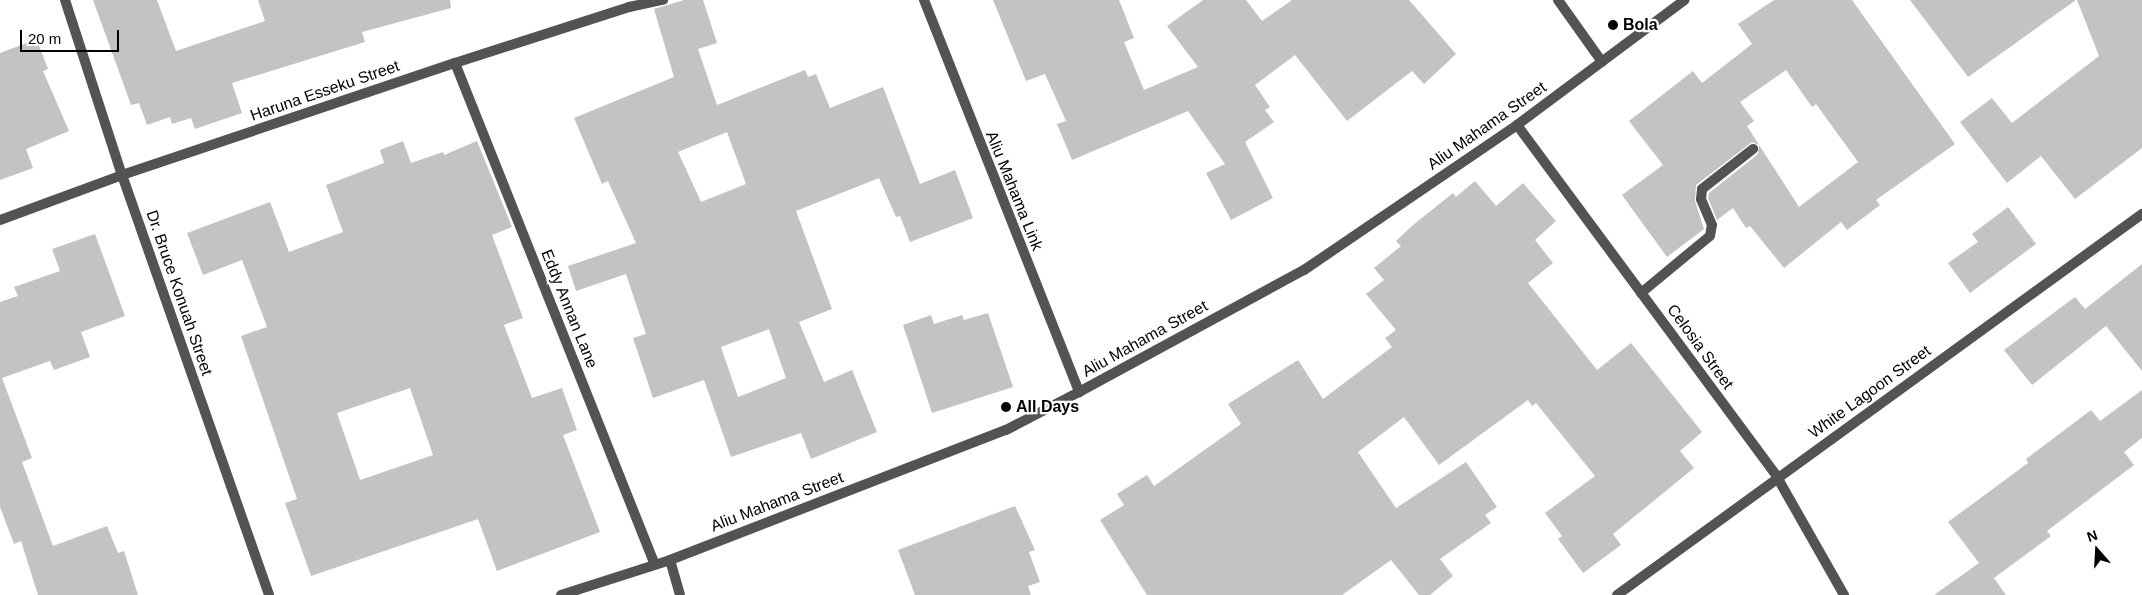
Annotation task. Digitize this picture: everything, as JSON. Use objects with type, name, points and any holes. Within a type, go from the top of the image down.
[{"type":"street","name":"Dr. Bruce Konuah Street","points":[[65,0],[122,175],[269,595]]},
{"type":"street","name":"Haruna Esseku Street","points":[[0,220],[122,175],[628,4],[663,0]]},
{"type":"street","name":"Aliu Mahama Link","points":[[924,0],[1079,392]]},
{"type":"street","points":[[1558,0],[1602,62]]},
{"type":"street","name":"Aliu Mahama Street","points":[[561,595],[670,560],[1006,430],[1079,392],[1304,270],[1518,125],[1685,0]]},
{"type":"street","name":"Eddy Annan Lane","points":[[455,63],[655,565]]},
{"type":"street","name":"Celosia Street","points":[[1518,125],[1777,477],[1844,595]]},
{"type":"street","points":[[1641,293],[1710,236],[1712,225],[1701,198],[1702,189],[1753,149]]},
{"type":"street","name":"White Lagoon Street","points":[[1617,595],[1777,477],[2142,214]]},
{"type":"street","points":[[670,560],[680,595]]},
{"type":"building","points":[[93,0],[157,0],[176,51],[265,21],[258,0],[450,0],[451,8],[362,32],[365,42],[232,83],[242,113],[195,129],[191,118],[172,124],[170,117],[147,125],[139,103],[131,105]]},
{"type":"building","points":[[684,0],[703,0],[717,43],[698,49],[717,105],[805,70],[808,77],[816,74],[830,108],[883,87],[920,184],[955,170],[973,218],[910,242],[900,216],[896,217],[879,178],[796,211],[832,309],[799,322],[824,382],[852,370],[877,432],[811,459],[801,433],[731,457],[704,380],[653,398],[633,338],[646,334],[626,274],[576,291],[568,266],[636,243],[608,181],[602,184],[574,118],[674,77],[654,9]],"holes":[[[727,132],[746,184],[701,202],[678,152]],[[769,329],[786,378],[738,397],[721,347]]]},
{"type":"building","points":[[993,0],[1119,0],[1134,38],[1124,42],[1144,90],[1198,67],[1167,26],[1203,0],[1246,0],[1262,21],[1292,0],[1409,0],[1456,54],[1424,84],[1412,71],[1347,121],[1295,55],[1255,85],[1270,107],[1265,110],[1274,122],[1245,142],[1273,198],[1231,220],[1206,173],[1225,164],[1188,111],[1072,160],[1057,124],[1066,121],[1045,74],[1026,81]]},
{"type":"building","points":[[1774,0],[1852,0],[1955,144],[1876,200],[1880,205],[1847,230],[1841,222],[1784,268],[1750,226],[1746,228],[1733,208],[1717,220],[1708,198],[1709,193],[1758,154],[1759,145],[1752,142],[1696,185],[1695,201],[1704,229],[1667,257],[1622,195],[1663,165],[1629,121],[1693,71],[1702,83],[1752,44],[1738,24]],"holes":[[[1786,70],[1812,107],[1816,104],[1858,162],[1799,207],[1747,126],[1754,121],[1740,102]]]},
{"type":"building","points":[[1910,0],[2076,0],[1968,77]]},
{"type":"building","points":[[2077,0],[2142,0],[2142,148],[2075,199],[2041,156],[2007,183],[1960,122],[1992,98],[2012,123],[2099,56]]},
{"type":"building","points":[[29,42],[31,45],[38,43],[48,69],[43,71],[69,131],[26,149],[33,168],[0,180],[0,53]]},
{"type":"building","points":[[403,141],[411,163],[443,152],[444,155],[477,141],[512,227],[492,235],[523,318],[504,325],[532,398],[562,388],[577,430],[563,435],[600,532],[497,571],[478,519],[311,576],[285,503],[297,499],[241,336],[267,327],[242,260],[203,275],[187,233],[270,202],[289,252],[343,232],[326,185],[384,163],[380,150]],"holes":[[[410,388],[433,455],[360,480],[337,413]]]},
{"type":"building","points":[[1475,181],[1496,206],[1523,183],[1556,221],[1535,240],[1553,263],[1528,283],[1597,370],[1631,343],[1702,432],[1680,451],[1694,468],[1613,534],[1621,545],[1583,573],[1558,539],[1562,536],[1545,513],[1595,476],[1536,403],[1532,406],[1528,400],[1439,465],[1404,417],[1358,452],[1396,508],[1466,462],[1497,507],[1485,515],[1491,523],[1440,559],[1453,576],[1430,595],[1419,595],[1391,560],[1342,595],[1147,595],[1100,520],[1124,505],[1117,494],[1147,475],[1154,486],[1241,424],[1228,404],[1298,360],[1323,399],[1392,347],[1385,338],[1396,330],[1366,294],[1384,280],[1374,268],[1401,246],[1396,241],[1413,225],[1453,193],[1456,197]]},
{"type":"building","points":[[2008,207],[2036,244],[1970,293],[1948,263],[1978,242],[1972,234]]},
{"type":"building","points":[[95,234],[125,316],[81,332],[90,357],[54,370],[50,361],[2,378],[32,458],[22,462],[53,546],[107,526],[118,553],[124,551],[138,595],[38,595],[21,541],[14,544],[0,507],[0,302],[18,296],[14,287],[60,271],[52,249]]},
{"type":"building","points":[[2142,264],[2142,371],[2106,326],[2032,385],[2004,350],[2075,297],[2085,309]]},
{"type":"building","points":[[988,313],[1013,387],[932,413],[903,325],[931,315],[934,324],[962,315],[964,320]]},
{"type":"building","points":[[2142,390],[2142,438],[2124,452],[2134,465],[2047,531],[2051,536],[1994,578],[2006,595],[1934,595],[1979,563],[1948,522],[2028,463],[2026,459],[2091,410],[2100,421]]},
{"type":"building","points":[[1015,506],[1035,550],[1029,552],[1040,582],[1028,586],[1031,595],[915,595],[898,550]]},
{"type":"place","name":"Bola","points":[[1613,25]]},
{"type":"place","name":"All Days","points":[[1006,407]]}]
